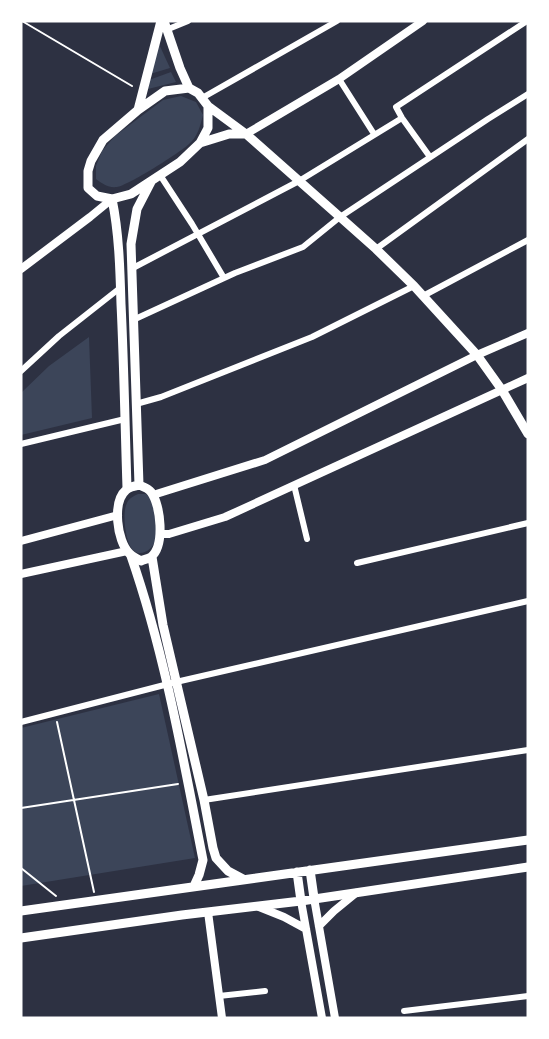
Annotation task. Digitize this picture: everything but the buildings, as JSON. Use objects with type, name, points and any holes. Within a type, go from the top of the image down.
[{"type":"main road","points":[[138,110],[164,24]]},
{"type":"main road","points":[[164,24],[189,88]]},
{"type":"main road","points":[[205,102],[208,128],[200,143],[180,162],[131,194],[112,199],[97,196],[88,188],[88,171],[92,157],[103,140],[138,110],[165,91],[189,88],[198,93],[205,102],[246,134],[376,249],[414,286],[477,355],[502,390],[528,434]]},
{"type":"main road","points":[[200,143],[229,134],[246,134]]},
{"type":"main road","points":[[139,485],[130,244],[137,209],[156,178]]},
{"type":"main road","points":[[112,199],[117,233],[120,288],[127,488],[120,498],[117,524],[144,595],[172,684],[204,800],[216,858],[228,871],[243,879]]},
{"type":"main road","points":[[127,488],[139,485],[150,489],[157,501],[160,543],[152,557],[203,861],[194,886]]},
{"type":"main road","points":[[129,553],[141,561],[152,557]]},
{"type":"main road","points":[[21,911],[528,840]]},
{"type":"main road","points":[[21,938],[301,901],[528,867]]},
{"type":"main road","points":[[310,870],[314,898]]},
{"type":"main road","points":[[297,872],[301,901]]},
{"type":"street","points":[[164,24],[188,21]]},
{"type":"street","points":[[205,102],[337,21]]},
{"type":"street","points":[[246,134],[339,79],[423,21]]},
{"type":"street","points":[[430,157],[396,107],[527,21]]},
{"type":"street","points":[[339,79],[374,134]]},
{"type":"street","points":[[133,321],[224,278],[303,247],[340,217],[528,94]]},
{"type":"street","points":[[131,269],[299,181],[402,118]]},
{"type":"street","points":[[376,249],[528,139]]},
{"type":"street","points":[[156,178],[198,235],[224,278]]},
{"type":"street","points":[[21,269],[112,199]]},
{"type":"street","points":[[423,296],[528,240]]},
{"type":"street","points":[[136,404],[161,397],[312,337],[414,286]]},
{"type":"street","points":[[21,371],[58,336],[120,288]]},
{"type":"street","points":[[153,495],[266,459],[477,355],[528,333]]},
{"type":"street","points":[[160,534],[169,534],[225,518],[528,378]]},
{"type":"street","points":[[21,444],[125,419]]},
{"type":"street","points":[[294,485],[307,539]]},
{"type":"street","points":[[21,541],[118,515]]},
{"type":"street","points":[[357,563],[528,523]]},
{"type":"street","points":[[21,574],[129,553]]},
{"type":"street","points":[[21,722],[172,684],[528,601]]},
{"type":"street","points":[[204,800],[528,750]]},
{"type":"street","points":[[319,926],[357,892]]},
{"type":"street","points":[[314,898],[335,1018]]},
{"type":"street","points":[[301,901],[322,1018]]},
{"type":"street","points":[[257,906],[306,929]]},
{"type":"street","points":[[208,912],[222,1018]]},
{"type":"street","points":[[219,996],[266,991]]},
{"type":"street","points":[[404,1011],[528,996]]},
{"type":"path","points":[[22,21],[143,92]]},
{"type":"path","points":[[57,720],[96,900]]},
{"type":"path","points":[[21,808],[179,784]]},
{"type":"path","points":[[21,868],[67,904]]},
{"type":"shaded area","points":[[158,42],[170,68],[150,74]]},
{"type":"shaded area","points":[[171,72],[176,82],[148,89],[149,80]]},
{"type":"shaded area","points":[[181,96],[196,102],[203,115],[197,134],[189,144],[154,168],[123,185],[111,187],[96,179],[96,166],[102,151],[115,136],[163,100]]},
{"type":"shaded area","points":[[89,337],[92,418],[21,435],[21,393],[49,366]]},
{"type":"shaded area","points":[[146,494],[155,511],[155,542],[143,553],[132,549],[126,533],[125,507],[132,497]]},
{"type":"shaded area","points":[[159,694],[195,858],[21,886],[21,728]]}]
